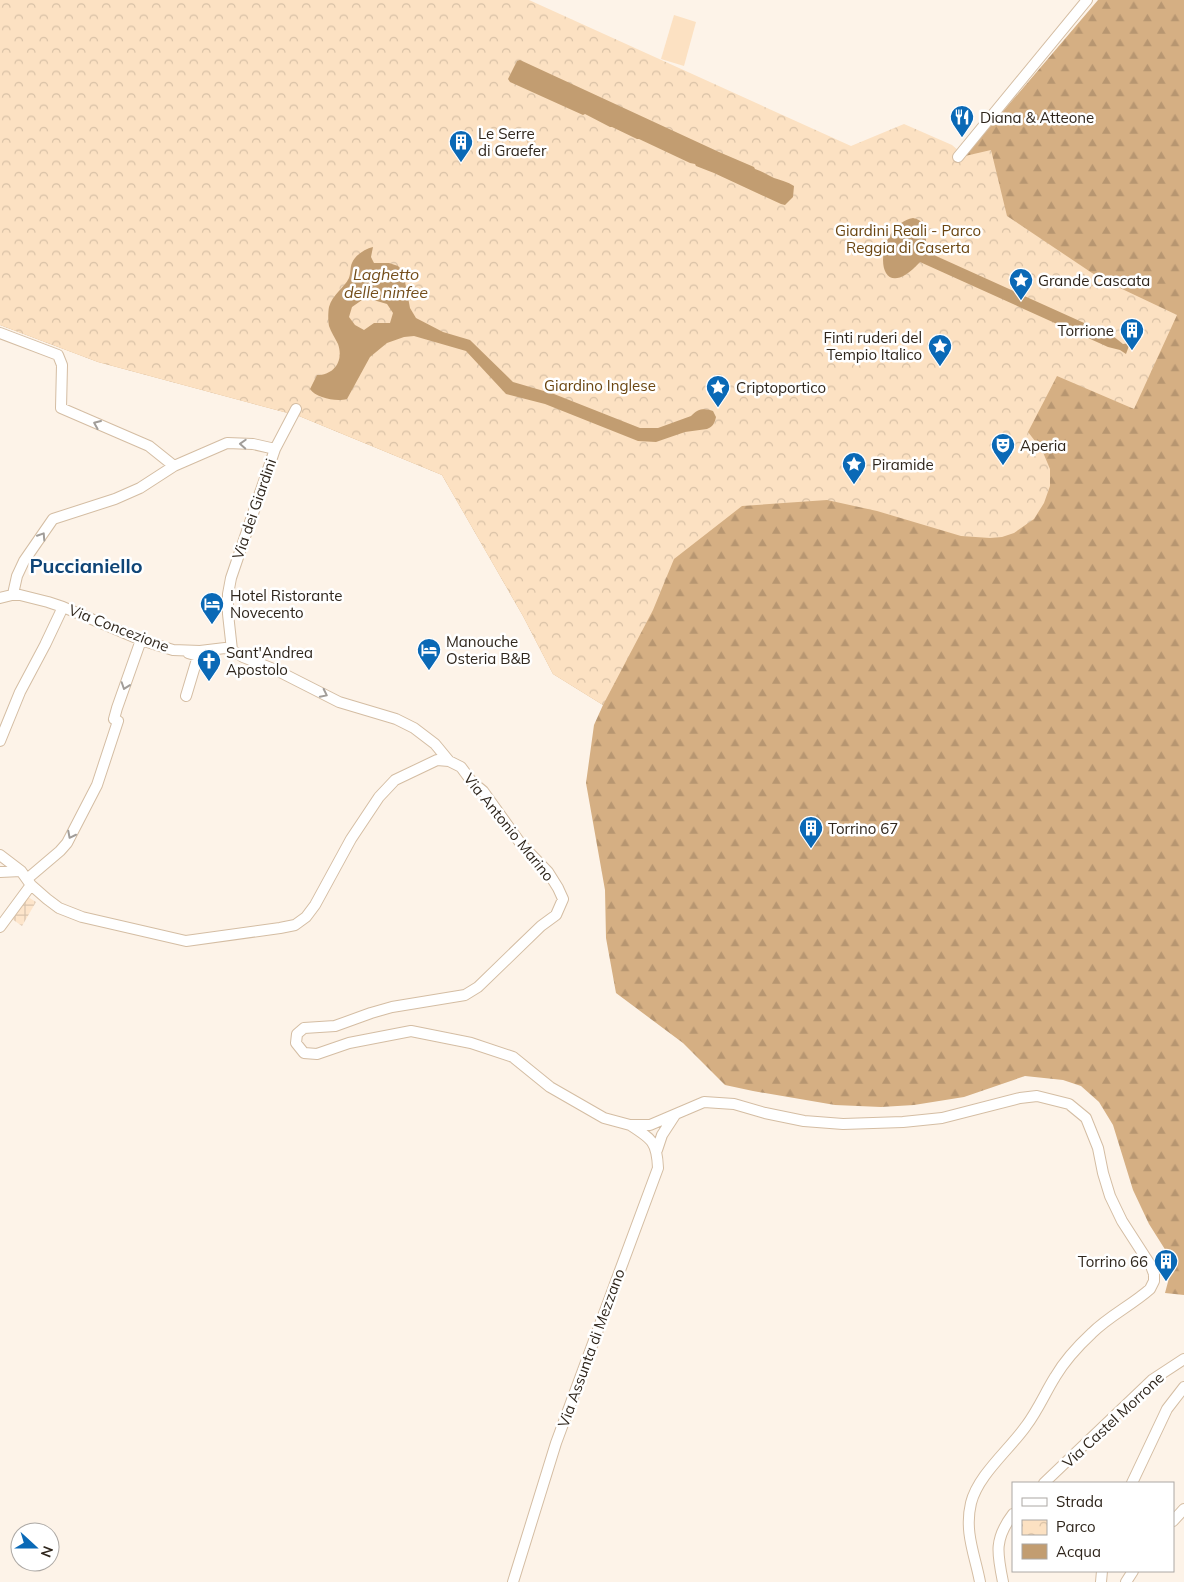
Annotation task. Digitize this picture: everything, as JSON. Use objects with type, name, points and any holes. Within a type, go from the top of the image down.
[{"type":"street","points":[[958,157],[1087,0]]},
{"type":"street","points":[[0,333],[58,355],[62,365],[61,408],[149,446],[174,466]]},
{"type":"street","points":[[275,449],[296,409]]},
{"type":"street","name":"Via dei Giardini","points":[[12,594],[24,561],[53,519],[115,499],[140,488],[174,466],[227,443],[253,444],[275,449],[230,578],[228,614],[232,650]]},
{"type":"street","name":"Via Concezione","points":[[0,598],[12,594],[28,596],[63,607],[141,640],[173,650],[213,648],[232,650],[339,702],[402,722],[414,728],[435,744],[449,761]]},
{"type":"street","points":[[0,741],[20,692],[48,640],[63,607]]},
{"type":"street","points":[[0,927],[26,878],[60,852],[67,843],[97,785],[118,721],[114,718],[117,708],[141,640]]},
{"type":"street","points":[[182,651],[198,656],[186,696]]},
{"type":"street","name":"Via Antonio Marino","points":[[0,854],[38,892],[59,908],[82,917],[186,941],[295,925],[306,917],[315,905],[351,839],[379,797],[396,780],[415,770],[437,760],[449,761],[461,767],[472,782],[483,791],[521,844],[548,872],[563,899],[556,915],[541,926],[478,987],[465,995],[392,1007],[335,1026],[304,1028],[297,1034],[296,1043],[304,1053],[316,1054],[349,1043],[411,1031],[471,1043],[513,1057],[550,1086],[604,1118],[630,1125],[650,1125],[678,1112]]},
{"type":"street","points":[[0,872],[26,878]]},
{"type":"street","points":[[657,1150],[670,1120],[678,1112],[704,1102],[734,1104],[804,1121],[872,1124],[942,1118],[1020,1098],[1037,1096],[1069,1104],[1086,1118],[1098,1148],[1110,1196],[1122,1221],[1148,1260],[1154,1274],[1154,1281],[1150,1289],[1093,1332],[1068,1358],[1054,1378],[1040,1408],[982,1482],[971,1502],[968,1527],[980,1582]]},
{"type":"street","points":[[630,1125],[647,1136],[657,1150]]},
{"type":"street","name":"Via Assunta di Mezzano","points":[[513,1582],[556,1443],[658,1168],[657,1150]]},
{"type":"street","name":"Via Castel Morrone","points":[[1045,1482],[1152,1380],[1184,1359]]},
{"type":"street","name":"Via Castel Morrone","points":[[1132,1482],[1166,1409],[1184,1387]]},
{"type":"street","points":[[1174,1520],[1184,1509]]},
{"type":"street","points":[[1003,1582],[997,1552],[1000,1535],[1012,1516]]},
{"type":"shaded area","points":[[28,897],[36,902],[22,926],[12,919]]},
{"type":"green space","name":"Giardino Inglese","points":[[0,0],[529,0],[851,146],[904,124],[952,145],[965,156],[991,150],[1007,216],[1101,279],[1177,315],[1134,409],[1057,376],[1028,432],[1042,450],[1050,469],[1050,486],[1044,503],[1034,519],[1014,533],[990,538],[961,536],[877,511],[827,500],[742,506],[674,559],[653,610],[603,705],[553,674],[523,616],[442,475],[299,416],[98,362],[0,325]]},
{"type":"green space","points":[[1098,0],[1184,0],[1184,1295],[1165,1293],[1169,1278],[1166,1251],[1149,1224],[1133,1190],[1113,1125],[1099,1102],[1081,1086],[1063,1080],[1025,1076],[964,1097],[914,1105],[881,1107],[835,1105],[753,1091],[725,1085],[683,1043],[616,993],[606,938],[605,890],[586,783],[594,725],[603,705],[553,674],[523,616],[442,475],[299,416],[98,362],[0,325],[0,55],[935,255],[965,156]]},
{"type":"green space","points":[[674,15],[696,22],[684,66],[661,59]]},
{"type":"water","points":[[520,60],[754,167],[774,178],[789,183],[794,186],[793,197],[785,205],[781,204],[585,114],[583,115],[510,82],[508,79],[517,61]]},
{"type":"water","points":[[913,218],[925,226],[925,251],[1113,336],[1123,344],[1130,343],[1126,354],[920,262],[904,275],[893,278],[886,273],[883,262],[884,249],[890,236],[899,224]]},
{"type":"water","name":"Laghetto delle ninfee","points":[[373,247],[371,257],[374,263],[389,263],[398,266],[403,271],[410,308],[416,318],[443,332],[470,340],[513,382],[554,394],[640,428],[658,428],[691,416],[696,411],[704,409],[713,411],[716,417],[714,422],[707,429],[685,432],[656,442],[638,441],[545,404],[506,394],[466,351],[414,336],[404,337],[387,343],[370,357],[347,399],[332,400],[317,395],[310,389],[317,375],[333,370],[340,356],[338,344],[329,326],[329,307],[335,295],[349,278],[351,265],[355,257]],"holes":[[[370,299],[387,304],[393,313],[390,323],[374,323],[364,330],[355,325],[349,317],[352,307],[362,300]]]},
{"type":"place","name":"Diana & Atteone","points":[[962,138]]},
{"type":"place","name":"Le Serre di Graefer","points":[[461,163]]},
{"type":"place","name":"Grande Cascata","points":[[1021,301]]},
{"type":"place","name":"Torrione","points":[[1132,351]]},
{"type":"place","name":"Finti ruderi del Tempio Italico","points":[[940,367]]},
{"type":"place","name":"Criptoportico","points":[[718,408]]},
{"type":"place","name":"Aperia","points":[[1003,466]]},
{"type":"place","name":"Piramide","points":[[854,485]]},
{"type":"place","name":"Hotel Ristorante Novecento","points":[[212,625]]},
{"type":"place","name":"Manouche Osteria B&B","points":[[429,671]]},
{"type":"place","name":"Sant'Andrea Apostolo","points":[[209,682]]},
{"type":"place","name":"Torrino 67","points":[[811,849]]},
{"type":"place","name":"Torrino 66","points":[[1166,1282]]},
{"type":"district","name":"Puccianiello","points":[[86,565]]},
{"type":"park label","name":"Giardini Reali - Parco Reggia di Caserta","points":[[908,238]]}]
